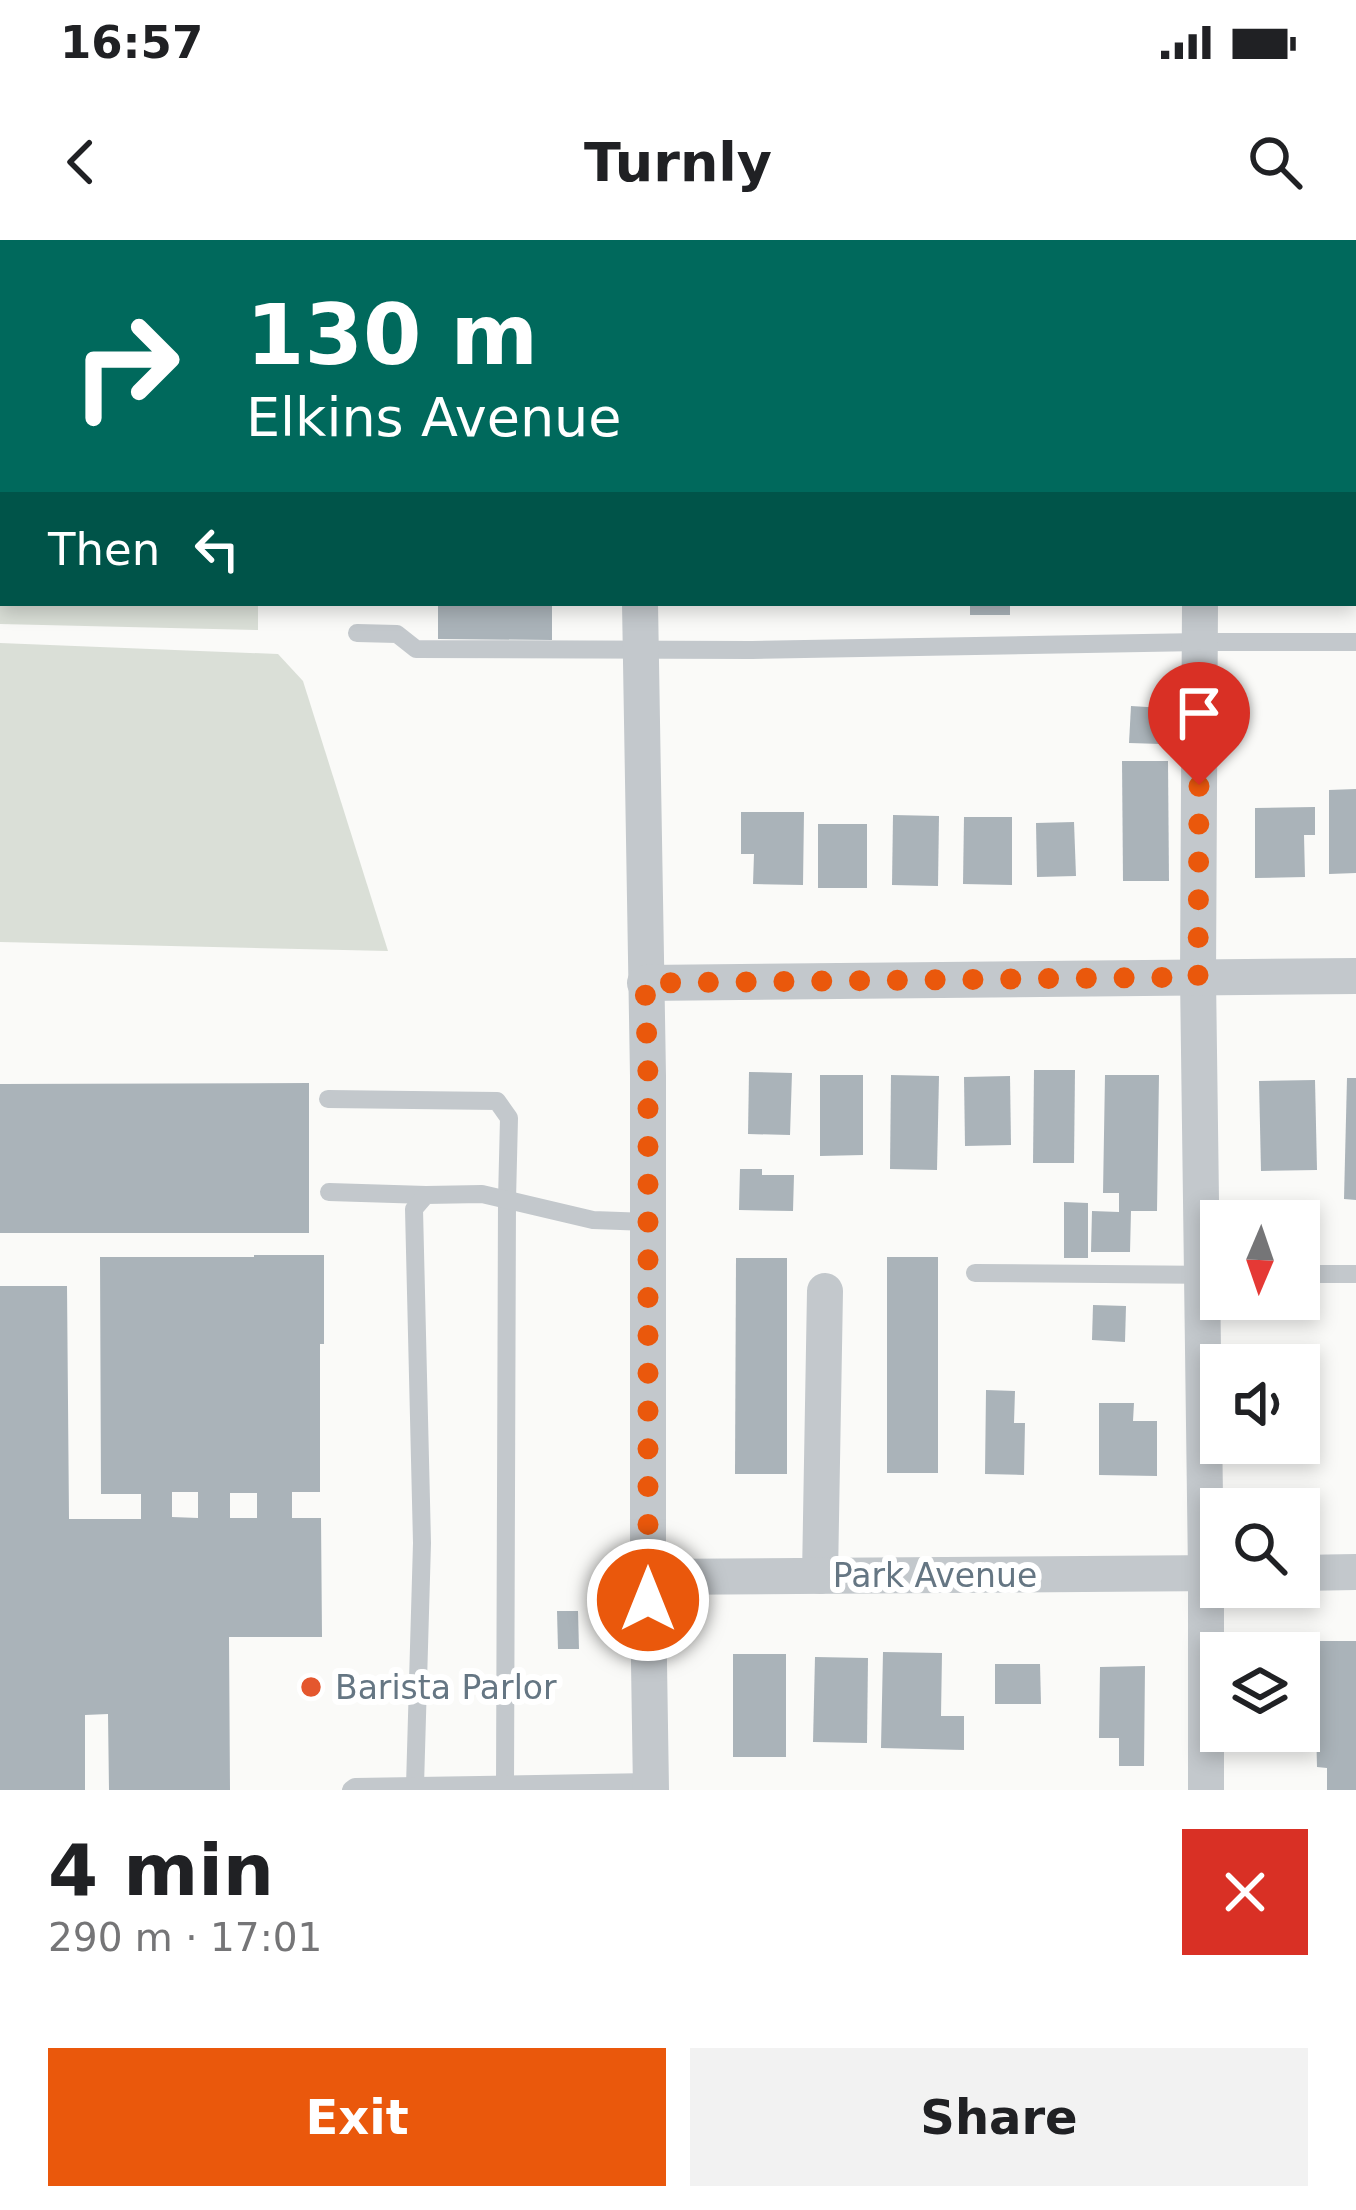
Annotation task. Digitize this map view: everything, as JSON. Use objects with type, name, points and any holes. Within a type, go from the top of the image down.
[{"type":"street","points":[[640,606],[651,1786]]},
{"type":"street","points":[[1200,606],[1198,977],[1208,1200]]},
{"type":"street","points":[[645,983],[1356,976]]},
{"type":"street","points":[[820,1576],[825,1291]]},
{"type":"street","points":[[1212,1320],[1213,1488]]},
{"type":"street","points":[[1320,1573],[1356,1572]]},
{"type":"street","name":"Park Avenue","points":[[648,1577],[1200,1573]]},
{"type":"street","points":[[1206,1790],[1213,1608]]},
{"type":"lane","points":[[357,633],[397,634],[416,649],[1356,642]]},
{"type":"lane","points":[[328,1099],[497,1101],[509,1118],[505,1786]]},
{"type":"lane","points":[[329,1192],[482,1194],[593,1220],[649,1222]]},
{"type":"lane","points":[[416,1786],[422,1543],[414,1209],[426,1195]]},
{"type":"lane","points":[[975,1273],[1200,1275]]},
{"type":"lane","points":[[1320,1274],[1356,1274]]},
{"type":"lane","points":[[351,1790],[651,1786]]},
{"type":"shaded area","points":[[0,606],[258,606],[258,630],[0,624]]},
{"type":"shaded area","points":[[0,643],[278,654],[303,681],[388,951],[0,942]]},
{"type":"building","points":[[438,606],[552,606],[552,640],[438,639]]},
{"type":"building","points":[[970,606],[1010,606],[1010,615],[970,615]]},
{"type":"building","points":[[1131,706],[1163,708],[1161,744],[1129,743]]},
{"type":"building","points":[[1122,761],[1168,761],[1169,881],[1123,881]]},
{"type":"building","points":[[1356,789],[1356,873],[1329,874],[1329,790]]},
{"type":"building","points":[[1315,807],[1315,835],[1304,835],[1305,877],[1255,878],[1255,808]]},
{"type":"building","points":[[741,812],[804,812],[803,885],[753,884],[754,854],[741,854]]},
{"type":"building","points":[[893,815],[939,816],[938,886],[892,885]]},
{"type":"building","points":[[964,817],[1012,817],[1012,885],[963,884]]},
{"type":"building","points":[[1074,822],[1076,876],[1037,877],[1036,823]]},
{"type":"building","points":[[818,824],[867,824],[867,888],[818,888]]},
{"type":"building","points":[[1034,1070],[1075,1070],[1074,1163],[1033,1163]]},
{"type":"building","points":[[749,1072],[792,1073],[790,1135],[748,1134]]},
{"type":"building","points":[[820,1075],[863,1075],[863,1155],[820,1156]]},
{"type":"building","points":[[891,1075],[939,1076],[937,1170],[890,1169]]},
{"type":"building","points":[[1105,1075],[1159,1075],[1157,1211],[1131,1211],[1130,1252],[1091,1252],[1092,1211],[1119,1212],[1119,1193],[1103,1193]]},
{"type":"building","points":[[1010,1076],[1011,1145],[965,1146],[964,1077]]},
{"type":"building","points":[[1347,1078],[1356,1078],[1356,1200],[1344,1199]]},
{"type":"building","points":[[1315,1080],[1317,1170],[1261,1171],[1259,1081]]},
{"type":"building","points":[[309,1083],[309,1233],[0,1233],[0,1084]]},
{"type":"building","points":[[740,1169],[794,1175],[793,1211],[739,1210]]},
{"type":"building","points":[[1064,1202],[1088,1203],[1088,1258],[1064,1258]]},
{"type":"building","points":[[324,1255],[320,1492],[292,1492],[292,1518],[321,1518],[322,1637],[229,1637],[230,1790],[109,1790],[108,1714],[85,1715],[85,1790],[0,1790],[0,1286],[67,1286],[69,1519],[141,1519],[141,1494],[101,1494],[100,1257]],"holes":[[[172,1492],[198,1492],[198,1518],[172,1517]],[[230,1493],[257,1493],[257,1518],[230,1518]]]},
{"type":"building","points":[[887,1257],[938,1257],[938,1473],[887,1473]]},
{"type":"building","points":[[736,1258],[787,1258],[787,1474],[735,1474]]},
{"type":"building","points":[[1093,1305],[1126,1306],[1125,1342],[1092,1340]]},
{"type":"building","points":[[986,1390],[1015,1391],[1014,1423],[1025,1423],[1024,1475],[985,1474]]},
{"type":"building","points":[[1099,1403],[1134,1403],[1133,1421],[1157,1421],[1157,1476],[1099,1475]]},
{"type":"building","points":[[557,1611],[578,1611],[579,1649],[558,1649]]},
{"type":"building","points":[[1320,1641],[1356,1641],[1356,1790],[1327,1790],[1327,1768],[1317,1767]]},
{"type":"building","points":[[883,1652],[942,1653],[941,1716],[964,1716],[964,1750],[881,1748]]},
{"type":"building","points":[[733,1654],[786,1654],[786,1757],[733,1757]]},
{"type":"building","points":[[815,1657],[868,1658],[867,1743],[813,1742]]},
{"type":"building","points":[[995,1664],[1040,1664],[1041,1704],[995,1704]]},
{"type":"building","points":[[1145,1666],[1144,1766],[1119,1766],[1119,1738],[1099,1738],[1100,1667]]},
{"type":"place","name":"Barista Parlor","points":[[311,1687]]},
{"type":"route","points":[[648,1600],[645,983],[1198,977],[1199,785]]}]
